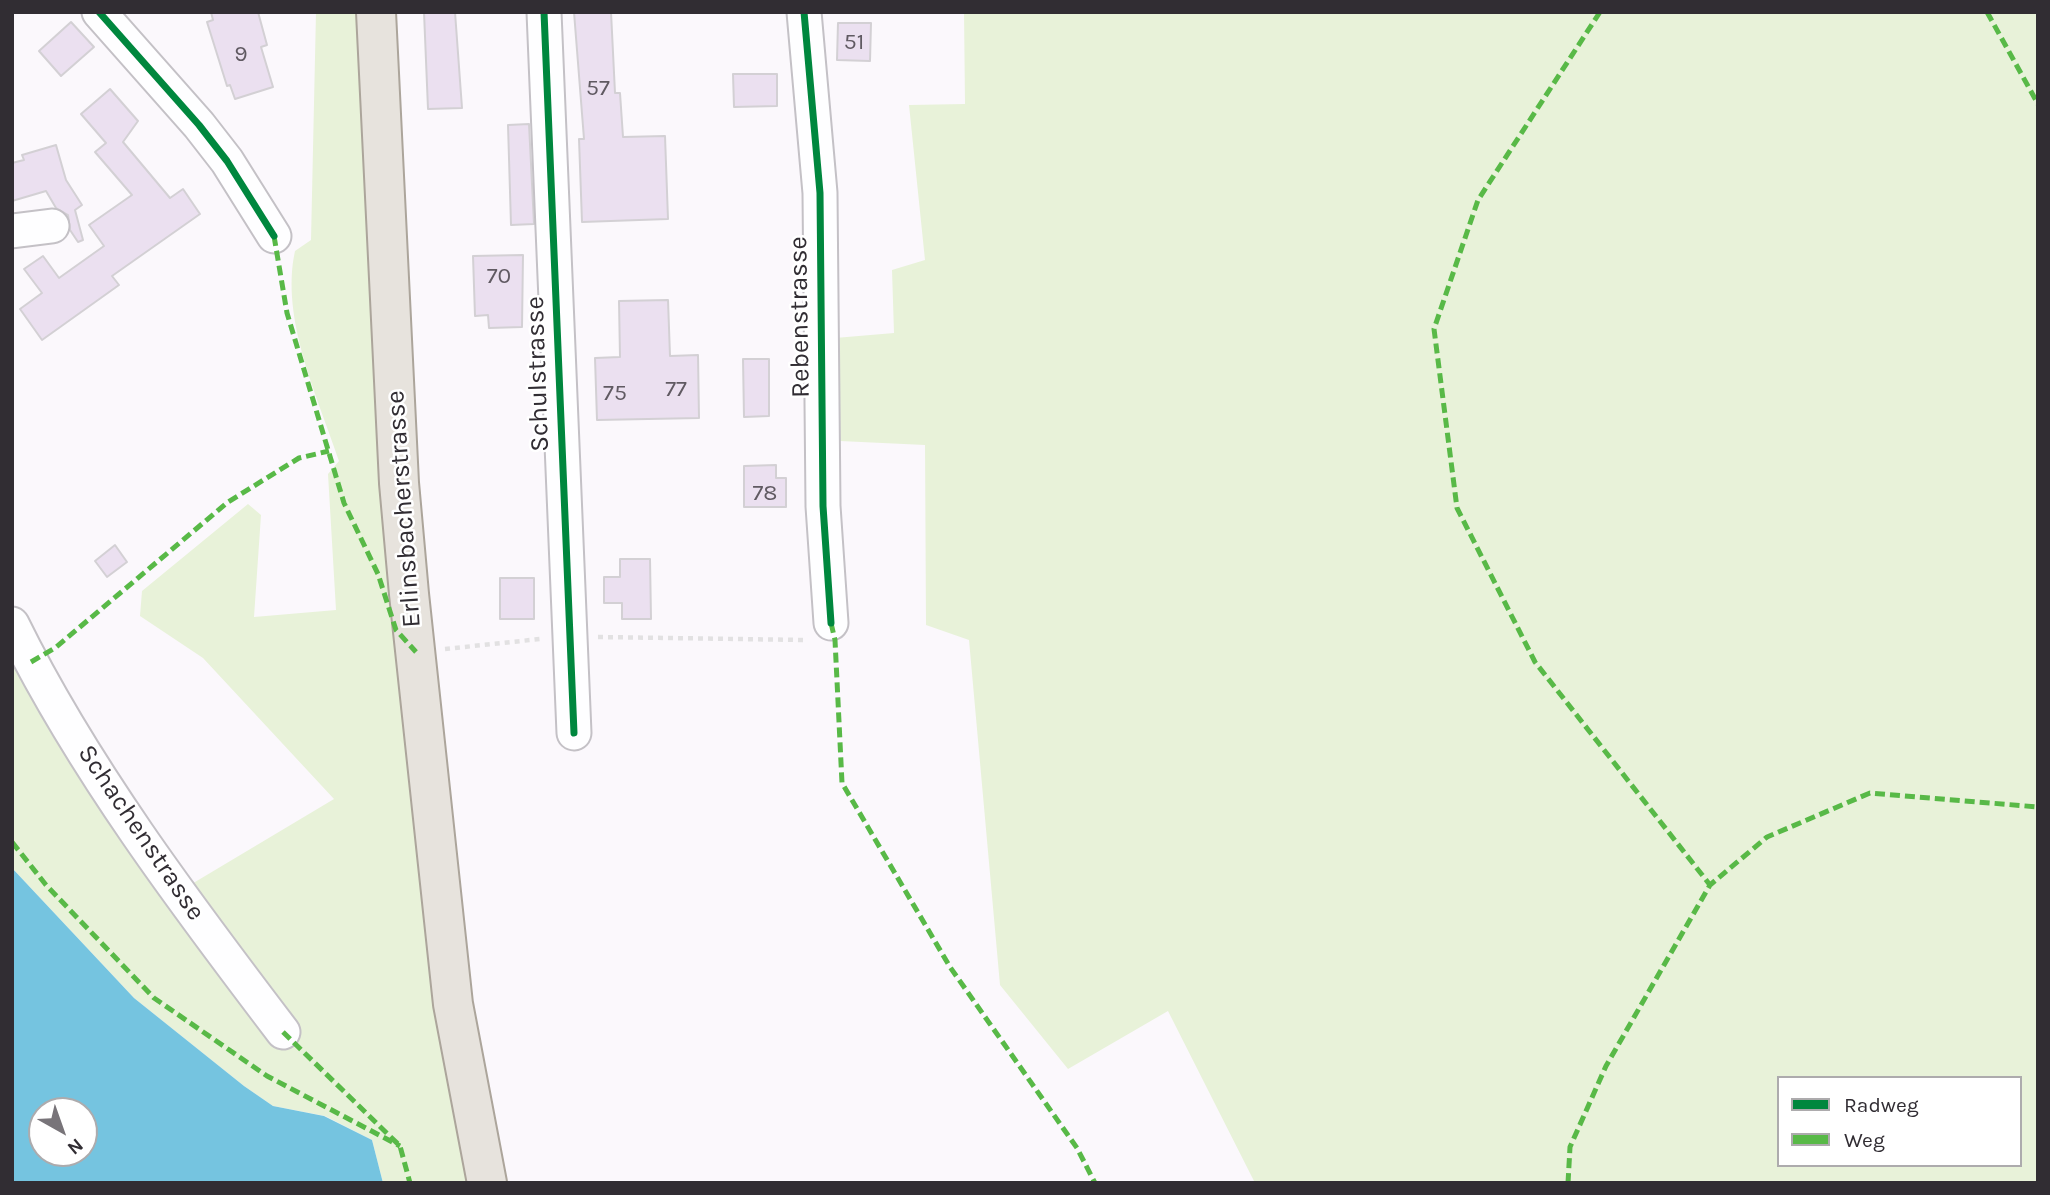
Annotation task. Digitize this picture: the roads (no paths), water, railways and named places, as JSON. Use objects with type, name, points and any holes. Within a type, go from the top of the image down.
[{"type":"main road","name":"Erlinsbacherstrasse","points":[[376,12],[399,483],[453,1004],[488,1183]]},
{"type":"street","points":[[99,12],[206,134],[274,236]]},
{"type":"street","name":"Schulstrasse","points":[[544,12],[574,733]]},
{"type":"street","name":"Rebenstrasse","points":[[804,12],[820,193],[823,506],[819,631]]},
{"type":"street","points":[[12,231],[52,226]]},
{"type":"street","name":"Schachenstrasse","points":[[12,624],[31,662],[103,779],[203,926],[283,1032]]},
{"type":"water","points":[[12,868],[134,998],[244,1086],[273,1106],[324,1116],[372,1140],[383,1183],[12,1183]]}]
